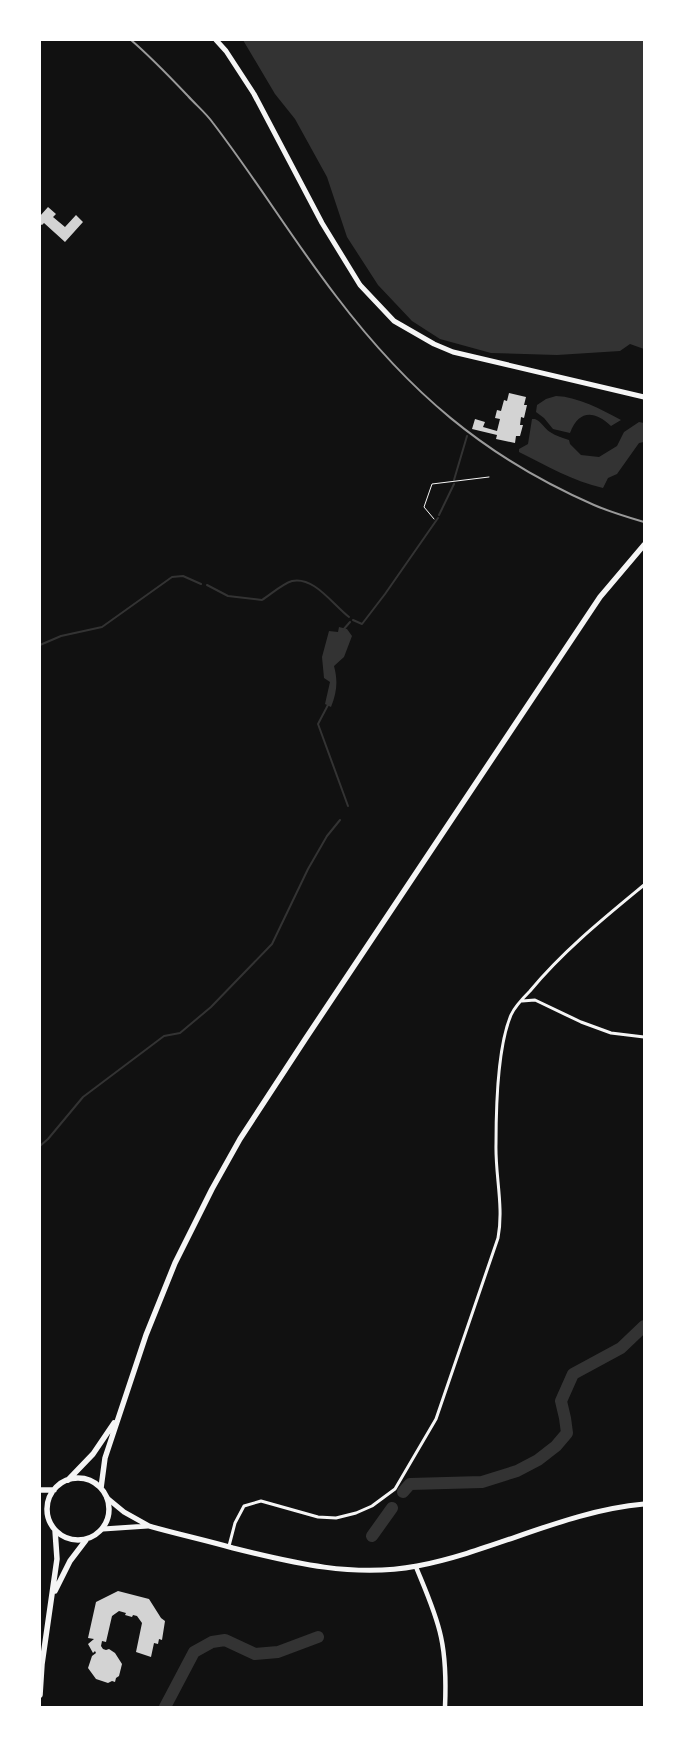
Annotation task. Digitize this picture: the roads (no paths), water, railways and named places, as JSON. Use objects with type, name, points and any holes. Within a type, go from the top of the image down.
[{"type":"highway","points":[[101,1488],[105,1458],[118,1418],[146,1336],[175,1263],[212,1189],[240,1139],[600,597],[644,545]]},
{"type":"highway","points":[[48,1518],[48,1503],[54,1490],[68,1480],[93,1454],[118,1418]]},
{"type":"highway","points":[[52,1597],[70,1561],[86,1540],[102,1529],[109,1516],[107,1498],[101,1488],[86,1479],[68,1480]]},
{"type":"highway","points":[[40,1490],[54,1490]]},
{"type":"highway","points":[[40,1512],[48,1518],[55,1530],[66,1538],[86,1540]]},
{"type":"highway","points":[[40,1695],[42,1664],[57,1559],[55,1530]]},
{"type":"main road","points":[[216,40],[226,51],[254,94],[322,223],[360,285],[394,322],[453,352],[644,397]]},
{"type":"main road","points":[[107,1498],[124,1512],[149,1526],[320,1568],[367,1571],[416,1567],[468,1554],[579,1515],[623,1506],[644,1504]]},
{"type":"main road","points":[[102,1529],[149,1526]]},
{"type":"street","points":[[229,1546],[235,1523],[244,1506],[261,1501],[318,1517],[336,1518],[356,1513],[372,1506],[395,1489],[436,1419],[498,1238],[501,1222],[496,1145],[499,1078],[512,1013],[547,969],[644,885]]},
{"type":"street","points":[[521,1001],[535,1000],[581,1022],[611,1033],[644,1037]]},
{"type":"street","points":[[416,1567],[441,1637],[446,1679],[445,1707]]},
{"type":"waterway","points":[[454,480],[467,436]]},
{"type":"waterway","points":[[439,515],[454,484]]},
{"type":"waterway","points":[[353,620],[362,624],[438,518]]},
{"type":"waterway","points":[[40,645],[61,636],[102,627],[172,577],[183,576],[201,584]]},
{"type":"waterway","points":[[207,585],[228,596],[262,600],[288,582],[300,581],[315,587],[349,617]]},
{"type":"waterway","points":[[343,630],[350,622]]},
{"type":"waterway","points":[[329,703],[318,724],[348,806]]},
{"type":"waterway","points":[[40,1146],[83,1097],[164,1036],[180,1033],[211,1007],[272,944],[308,869],[327,836],[340,820]]},
{"type":"waterway","points":[[403,1492],[410,1484],[482,1482],[517,1471],[538,1460],[556,1446],[567,1433],[561,1401],[573,1374],[621,1348],[644,1326]]},
{"type":"waterway","points":[[372,1536],[392,1508]]},
{"type":"waterway","points":[[165,1707],[194,1652],[212,1642],[225,1640],[255,1654],[278,1652],[318,1637]]},
{"type":"railway","points":[[131,40],[210,119],[336,296],[391,362],[420,391],[483,443],[517,465],[554,486],[594,505],[644,522]]}]
